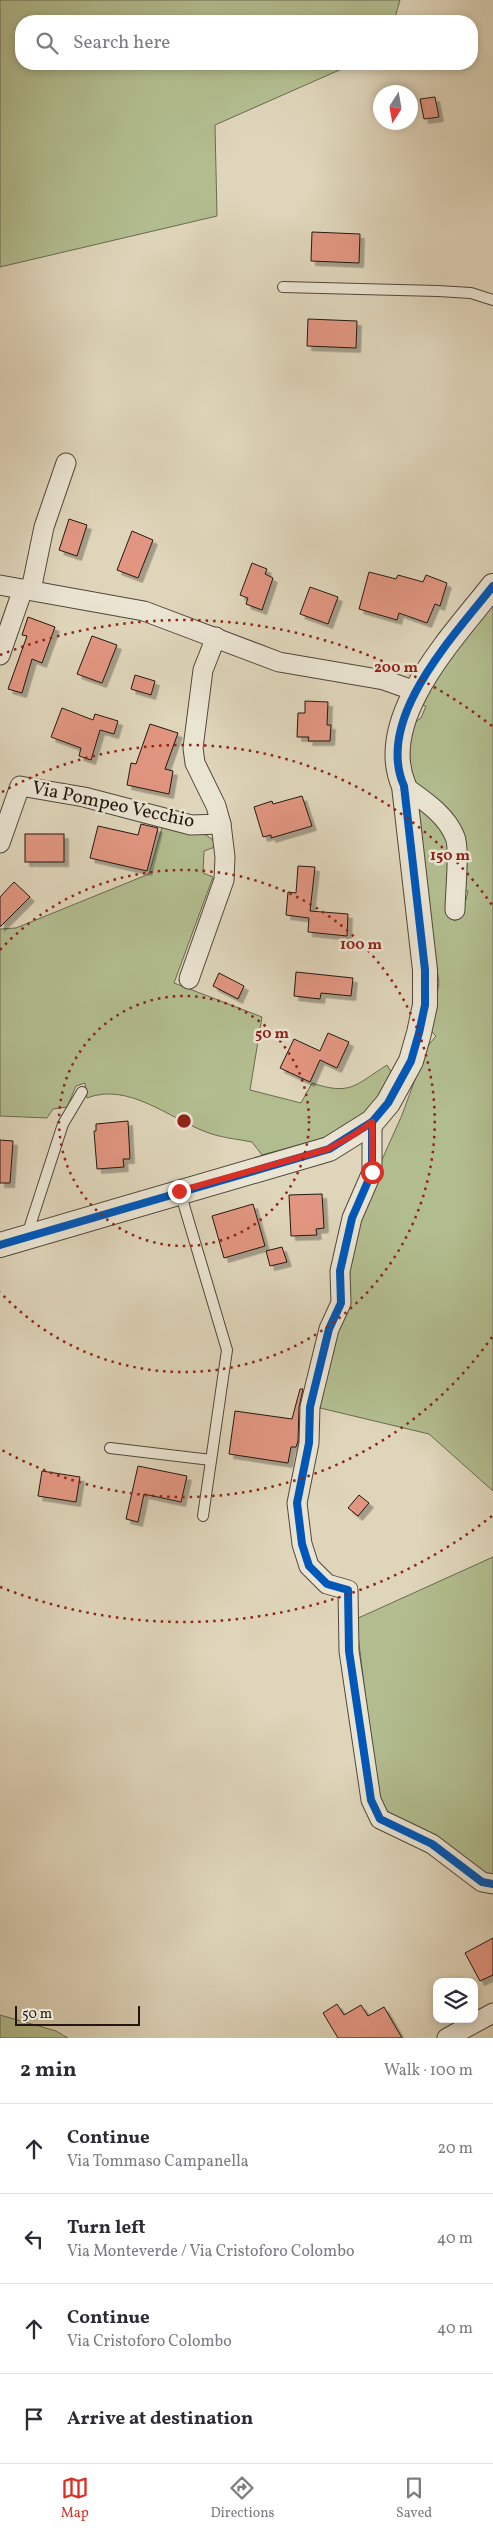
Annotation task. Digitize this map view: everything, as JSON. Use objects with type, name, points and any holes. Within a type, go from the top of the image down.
[{"type":"street","points":[[0,655],[27,590],[44,527],[66,463]]},
{"type":"street","points":[[0,585],[144,610],[278,662],[418,684]]},
{"type":"street","points":[[0,1245],[179,1191],[328,1149],[372,1122],[388,1103],[411,1061],[425,1005],[425,970],[404,786],[400,778],[398,747],[402,724],[418,684],[493,586]]},
{"type":"street","name":"Via Pompeo Vecchio","points":[[0,843],[20,786],[84,797],[191,825],[221,824],[216,806],[195,763],[193,748],[202,670],[216,637]]},
{"type":"street","points":[[404,786],[426,802],[446,821],[456,838],[455,910]]},
{"type":"street","points":[[189,979],[224,880],[225,857],[221,824]]},
{"type":"street","points":[[372,1122],[372,1172],[352,1218],[340,1271],[342,1303],[329,1329],[310,1408],[309,1443],[297,1503],[297,1517],[302,1544],[309,1566],[327,1584],[348,1590],[349,1651],[371,1800],[380,1819],[432,1844],[482,1882],[493,1884]]},
{"type":"street","points":[[447,2038],[493,2013]]},
{"type":"lane","points":[[283,288],[471,293],[493,300]]},
{"type":"lane","points":[[26,1238],[63,1124],[82,1092]]},
{"type":"lane","points":[[179,1191],[227,1350],[203,1516]]},
{"type":"lane","points":[[110,1448],[211,1460]]},
{"type":"green space","points":[[0,0],[400,0],[396,15],[15,15],[15,70],[339,70],[215,125],[217,216],[0,267]]},
{"type":"green space","points":[[493,598],[493,1491],[429,1434],[316,1407],[336,1333],[347,1314],[345,1273],[367,1193],[402,1115],[427,1047],[436,1036],[431,1031],[439,983],[414,802],[441,825],[449,844],[448,915],[454,921],[461,918],[461,899],[466,900],[468,891],[462,890],[463,842],[411,781],[409,742],[415,722],[421,718],[426,706],[420,705],[432,681]]},
{"type":"green space","points":[[163,824],[206,835],[213,840],[215,847],[204,851],[203,873],[213,877],[174,983],[262,1017],[250,1090],[301,1103],[312,1083],[325,1087],[344,1088],[359,1083],[387,1065],[394,1077],[371,1108],[347,1127],[320,1139],[262,1155],[252,1142],[206,1132],[133,1098],[102,1094],[87,1098],[85,1083],[76,1086],[67,1107],[53,1109],[47,1118],[0,1116],[0,929],[16,928],[149,874]]},
{"type":"green space","points":[[493,1557],[493,1878],[388,1815],[378,1799],[356,1619]]},
{"type":"green space","points":[[0,2015],[56,2031],[68,2038],[0,2038]]},
{"type":"building","points":[[435,97],[439,117],[424,119],[420,99]]},
{"type":"building","points":[[312,232],[360,234],[359,263],[311,261]]},
{"type":"building","points":[[308,319],[357,321],[356,348],[307,346]]},
{"type":"building","points":[[69,519],[87,525],[77,556],[59,550]]},
{"type":"building","points":[[132,531],[153,540],[138,578],[117,570]]},
{"type":"building","points":[[252,563],[267,569],[265,574],[273,578],[262,610],[246,604],[248,598],[240,595]]},
{"type":"building","points":[[369,572],[396,579],[398,575],[423,582],[426,575],[447,583],[440,606],[435,604],[427,623],[399,613],[397,620],[359,609]]},
{"type":"building","points":[[310,587],[338,597],[328,624],[300,614]]},
{"type":"building","points":[[28,617],[55,627],[42,663],[32,659],[22,693],[8,689],[27,636],[22,635]]},
{"type":"building","points":[[92,636],[117,645],[102,683],[77,674]]},
{"type":"building","points":[[135,675],[155,681],[151,695],[131,689]]},
{"type":"building","points":[[305,701],[328,702],[327,725],[331,725],[330,741],[308,741],[309,737],[297,737],[298,713],[305,713]]},
{"type":"building","points":[[62,708],[93,720],[95,714],[118,721],[114,734],[100,730],[91,760],[79,756],[81,748],[51,737]]},
{"type":"building","points":[[150,724],[178,733],[165,769],[173,771],[169,794],[127,785],[131,763],[136,764]]},
{"type":"building","points":[[302,796],[312,826],[271,838],[271,835],[263,837],[254,807],[272,801],[273,804]]},
{"type":"building","points":[[141,824],[158,828],[147,871],[90,858],[98,826],[138,835]]},
{"type":"building","points":[[25,834],[64,834],[64,862],[25,862]]},
{"type":"building","points":[[298,866],[315,867],[310,911],[348,914],[347,936],[308,932],[309,918],[286,915],[288,892],[296,893]]},
{"type":"building","points":[[14,882],[30,897],[0,927],[0,897]]},
{"type":"building","points":[[296,972],[353,978],[351,996],[321,993],[320,999],[294,996]]},
{"type":"building","points":[[219,973],[244,986],[238,999],[213,986]]},
{"type":"building","points":[[328,1033],[349,1042],[337,1068],[320,1060],[310,1082],[280,1068],[294,1039],[320,1051]]},
{"type":"building","points":[[128,1121],[130,1159],[123,1159],[124,1167],[97,1169],[94,1131],[96,1131],[96,1124]]},
{"type":"building","points":[[0,1140],[13,1141],[10,1183],[0,1183]]},
{"type":"building","points":[[322,1194],[324,1228],[316,1229],[317,1235],[291,1236],[289,1195]]},
{"type":"building","points":[[253,1204],[265,1246],[224,1258],[212,1216]]},
{"type":"building","points":[[282,1247],[287,1262],[270,1266],[266,1251]]},
{"type":"building","points":[[300,1389],[303,1389],[299,1407],[298,1441],[296,1447],[291,1447],[288,1463],[229,1454],[235,1411],[292,1419]]},
{"type":"building","points":[[138,1466],[187,1476],[181,1502],[144,1494],[138,1522],[126,1519]]},
{"type":"building","points":[[42,1471],[80,1477],[76,1502],[38,1496]]},
{"type":"building","points":[[359,1495],[369,1503],[358,1516],[348,1508]]},
{"type":"building","points":[[493,1938],[493,1975],[480,1981],[465,1953]]},
{"type":"building","points":[[337,2004],[344,2015],[361,2005],[368,2016],[384,2007],[402,2038],[338,2038],[323,2013]]},
{"type":"cycle path","points":[[0,1245],[329,1149],[372,1122],[388,1103],[411,1061],[425,1005],[425,970],[404,786],[398,760],[400,733],[409,706],[423,679],[440,653],[493,586]]},
{"type":"cycle path","points":[[372,1122],[372,1172],[352,1218],[340,1271],[341,1303],[329,1329],[310,1407],[309,1443],[297,1503],[302,1544],[309,1566],[327,1584],[348,1590],[349,1651],[371,1800],[380,1819],[432,1844],[482,1882],[493,1884]]},
{"type":"route","points":[[179,1191],[328,1149],[372,1122],[372,1172]]}]
